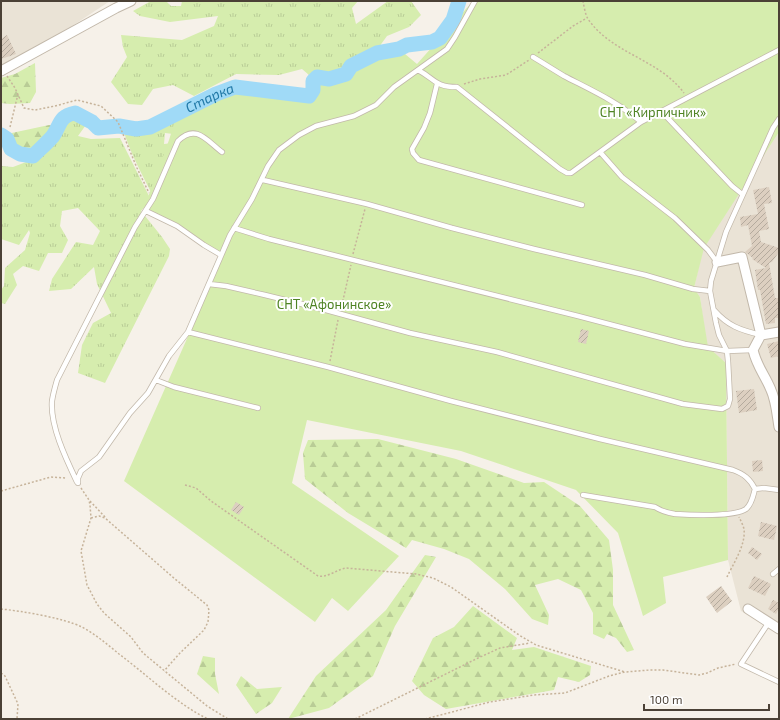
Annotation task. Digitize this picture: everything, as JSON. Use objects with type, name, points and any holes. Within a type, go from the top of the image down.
[{"type":"street","points":[[2,70],[116,8],[132,1]]},
{"type":"street","points":[[717,262],[742,257],[760,334],[753,350],[758,367],[771,388],[774,396],[779,426]]},
{"type":"street","points":[[760,334],[779,332]]},
{"type":"street","points":[[748,609],[779,629]]},
{"type":"lane","points":[[78,483],[78,478],[81,472],[99,457],[130,413],[148,394],[169,356],[188,332],[234,228],[263,180],[268,166],[274,157],[284,145],[316,126],[354,116],[372,108],[394,87],[447,48],[475,1]]},
{"type":"lane","points":[[418,70],[426,74],[437,84],[445,87],[457,87],[554,165],[568,173],[571,173],[641,122],[779,50]]},
{"type":"lane","points":[[533,57],[562,75],[605,96],[641,122]]},
{"type":"lane","points":[[437,84],[430,113],[424,128],[412,149],[413,153],[419,160],[582,205]]},
{"type":"lane","points":[[661,111],[732,186],[742,194]]},
{"type":"lane","points":[[209,284],[226,286],[340,313],[410,333],[497,352],[683,404],[722,409],[728,406],[730,399],[727,351],[719,335],[713,309],[710,291],[711,281],[726,232],[742,194],[773,128],[779,119]]},
{"type":"lane","points":[[78,483],[61,444],[52,413],[54,391],[61,370],[135,227],[153,199],[175,145],[182,137],[194,132],[200,134],[222,152]]},
{"type":"lane","points":[[600,152],[622,177],[675,218],[708,250],[717,262]]},
{"type":"lane","points":[[263,180],[366,204],[534,250],[645,275],[693,289],[710,291]]},
{"type":"lane","points":[[146,211],[177,226],[221,255]]},
{"type":"lane","points":[[234,228],[269,239],[685,344],[727,351],[753,350]]},
{"type":"lane","points":[[713,309],[721,318],[736,328],[760,334]]},
{"type":"lane","points":[[188,332],[328,367],[451,401],[600,439],[733,470],[746,477],[755,489],[750,505],[742,511],[709,515],[675,514],[662,511],[655,507],[583,495]]},
{"type":"lane","points":[[156,380],[174,387],[258,408]]},
{"type":"lane","points":[[755,489],[764,488],[779,490]]},
{"type":"lane","points":[[773,574],[779,569]]},
{"type":"lane","points":[[769,622],[741,664],[779,682]]},
{"type":"path","points":[[583,1],[587,18],[606,39],[664,72],[678,85],[688,98]]},
{"type":"path","points":[[457,87],[480,79],[506,76],[573,26],[587,18]]},
{"type":"path","points":[[2,70],[18,94],[24,108],[35,110],[76,100],[101,106],[118,122],[137,168],[153,199]]},
{"type":"path","points":[[10,127],[18,94]]},
{"type":"path","points":[[328,367],[366,204]]},
{"type":"path","points":[[1,491],[51,477],[69,478],[78,483],[89,500],[105,518],[207,605],[210,610],[208,622],[204,630],[164,671]]},
{"type":"path","points":[[185,485],[196,488],[211,502],[318,576],[325,577],[338,569],[346,568],[416,574],[433,578],[451,587],[530,642],[542,648],[625,672]]},
{"type":"path","points":[[89,500],[91,518],[81,551],[87,585],[91,594],[104,613],[131,637],[143,653],[207,706],[228,719]]},
{"type":"path","points":[[727,577],[738,557],[743,537],[744,529],[737,512]]},
{"type":"path","points":[[91,518],[99,516],[105,518]]},
{"type":"path","points":[[1,609],[51,618],[82,628],[104,641],[194,712],[208,719]]},
{"type":"path","points":[[355,719],[488,653],[500,648],[530,642]]},
{"type":"path","points":[[425,719],[490,702],[565,692],[609,676],[625,672],[663,670],[699,675],[728,665],[741,664]]},
{"type":"path","points":[[1,673],[5,676],[18,704],[18,719]]},
{"type":"shaded area","points":[[1,1],[110,1],[1,73]]},
{"type":"shaded area","points":[[779,132],[779,633],[741,611],[728,560],[726,363],[707,347],[700,297],[694,288],[703,248]]},
{"type":"green space","points":[[151,1],[166,1],[171,6],[181,6],[182,1],[358,1],[352,8],[356,24],[388,1],[411,1],[421,15],[409,27],[387,36],[379,47],[347,63],[345,70],[328,74],[309,75],[302,69],[279,75],[236,74],[194,96],[173,85],[153,89],[142,105],[128,104],[111,82],[127,57],[123,47],[121,35],[182,40],[214,26],[218,16],[170,22],[140,16],[133,11]]},
{"type":"green space","points":[[473,1],[779,1],[779,132],[704,248],[694,288],[700,297],[708,347],[726,363],[728,560],[663,577],[666,603],[643,616],[618,533],[576,490],[461,451],[307,420],[292,483],[399,556],[348,611],[332,598],[315,622],[124,481],[224,255],[144,208],[177,114],[216,94],[235,87],[309,96],[313,90],[313,81],[317,77],[329,79],[345,74],[351,66],[377,53],[399,49],[417,64]]},
{"type":"green space","points":[[35,63],[36,92],[30,103],[1,103],[1,78],[15,74]]},
{"type":"green space","points":[[75,115],[88,122],[78,136],[91,139],[120,138],[151,200],[141,211],[170,249],[169,256],[105,383],[78,373],[82,345],[93,323],[111,313],[97,284],[94,267],[71,289],[49,291],[52,279],[76,242],[93,245],[100,231],[78,208],[62,211],[60,226],[68,240],[62,253],[48,253],[39,271],[23,266],[13,274],[17,285],[5,304],[1,303],[1,290],[4,286],[5,268],[25,250],[30,233],[29,230],[19,245],[1,239],[1,166],[13,167],[34,159],[58,136],[62,121],[68,116]]},
{"type":"green space","points":[[174,118],[185,121],[181,135],[165,133],[164,144],[173,143],[153,196],[133,155],[123,129],[136,131],[150,130]]},
{"type":"green space","points":[[49,125],[55,126],[52,136],[33,155],[19,152],[11,148],[7,134]]},
{"type":"green space","points":[[378,439],[456,459],[524,483],[544,482],[580,506],[609,540],[613,570],[613,605],[634,650],[627,652],[616,638],[607,634],[604,639],[593,634],[593,613],[581,590],[558,579],[535,585],[549,615],[548,625],[532,619],[505,589],[469,559],[444,549],[412,540],[406,548],[348,513],[305,479],[303,453],[308,440]]},
{"type":"green space","points":[[425,555],[436,557],[395,626],[373,676],[329,708],[288,719],[316,676],[386,610]]},
{"type":"green space","points":[[473,606],[517,638],[512,650],[534,647],[591,666],[590,675],[579,682],[558,677],[554,690],[446,709],[424,695],[412,681],[433,638],[454,627]]},
{"type":"green space","points":[[203,656],[215,658],[215,674],[219,694],[197,674]]},
{"type":"green space","points":[[241,676],[257,689],[282,687],[272,703],[256,714],[236,685]]},
{"type":"building","points":[[7,35],[16,54],[1,59],[1,39]]},
{"type":"building","points":[[769,187],[772,203],[764,204],[769,229],[759,231],[761,242],[779,248],[779,252],[772,262],[769,263],[775,298],[779,298],[779,318],[775,318],[775,323],[766,324],[755,270],[766,268],[752,259],[753,258],[745,252],[752,246],[748,225],[741,227],[740,217],[758,214],[753,190]]},
{"type":"building","points":[[581,329],[589,331],[586,344],[578,342]]},
{"type":"building","points":[[779,341],[779,356],[771,358],[767,344]]},
{"type":"building","points":[[754,389],[757,410],[739,413],[736,391]]},
{"type":"building","points":[[762,460],[763,471],[753,472],[752,461]]},
{"type":"building","points":[[236,502],[244,507],[239,515],[231,510]]},
{"type":"building","points":[[761,522],[777,526],[774,540],[758,536]]},
{"type":"building","points":[[752,547],[762,554],[757,560],[748,553]]},
{"type":"building","points":[[754,576],[771,584],[765,596],[748,588]]},
{"type":"building","points":[[721,586],[732,601],[717,613],[706,597]]},
{"type":"building","points":[[773,600],[779,603],[779,608],[776,614],[768,609]]},
{"type":"waterway","name":"Старка","points":[[1,135],[7,139],[11,149],[20,154],[33,156],[53,136],[63,118],[70,114],[75,113],[92,122],[98,128],[119,126],[136,129],[150,127],[216,94],[235,87],[309,96],[313,90],[313,81],[317,77],[329,79],[346,74],[351,66],[377,53],[399,49],[407,45],[432,42],[440,38],[453,20],[459,1]]},
{"type":"park label","name":"СНТ «Кирпичник»","points":[[653,112]]},
{"type":"park label","name":"СНТ «Афонинское»","points":[[334,304]]}]
